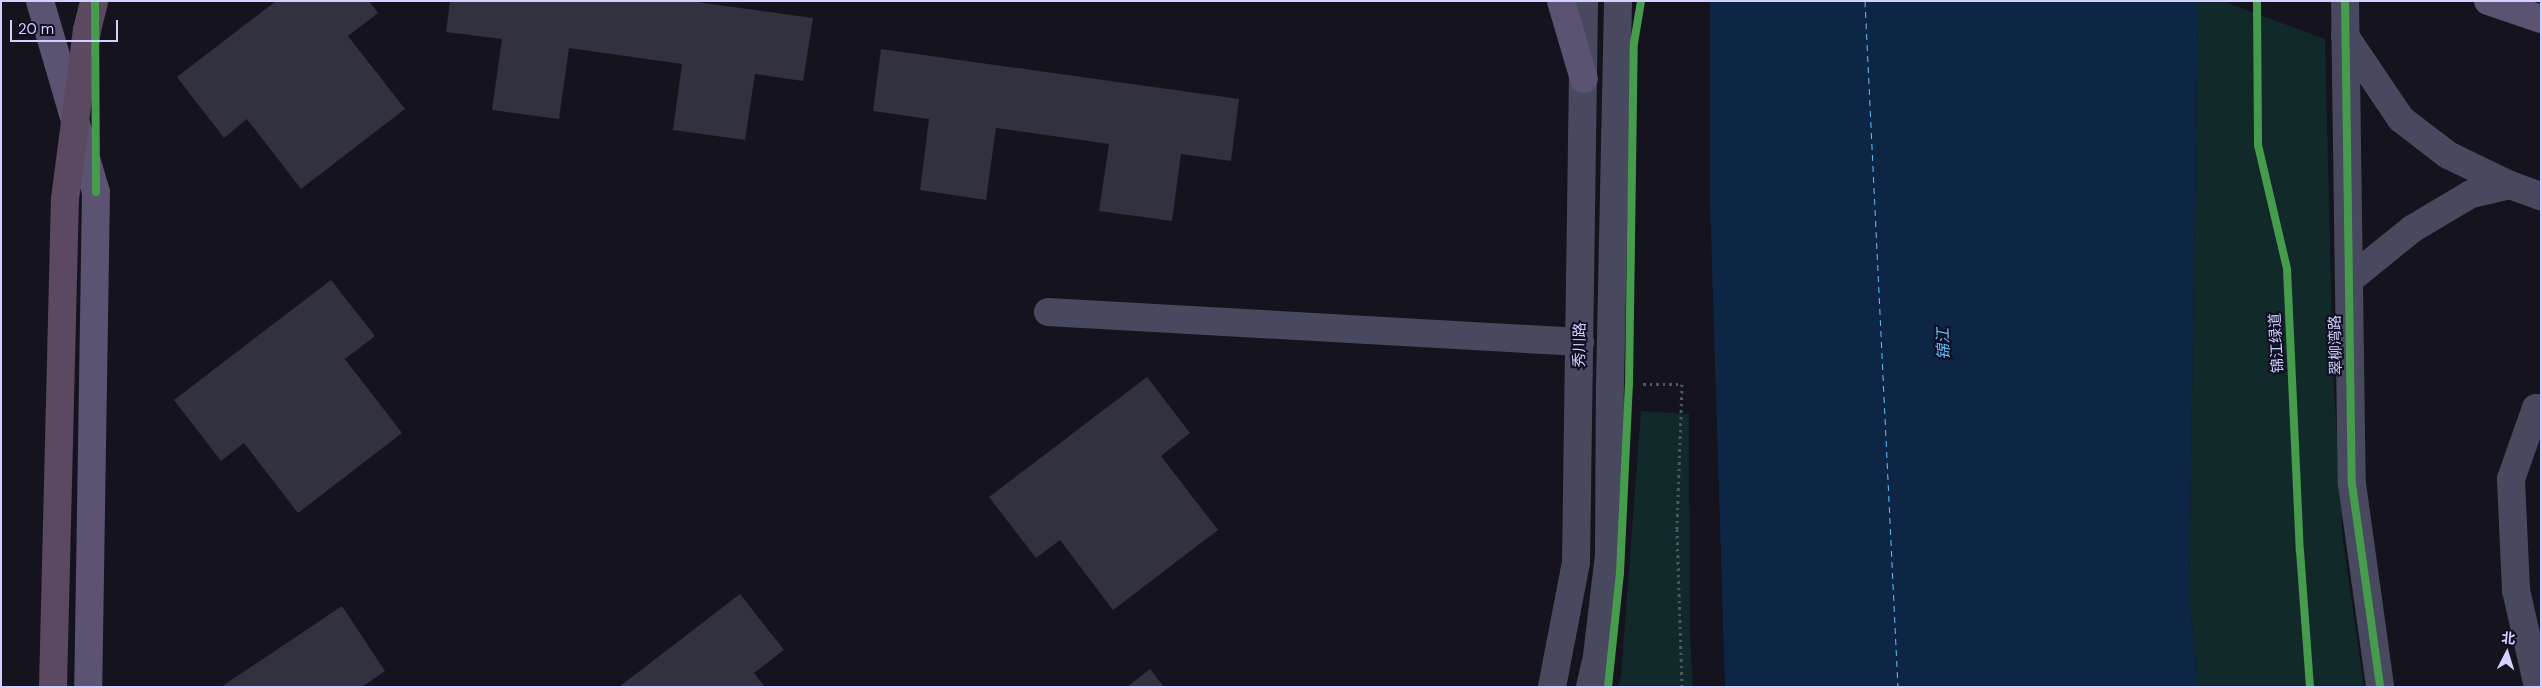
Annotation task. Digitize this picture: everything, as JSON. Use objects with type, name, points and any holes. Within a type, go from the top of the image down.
[{"type":"highway","points":[[53,687],[65,199],[87,30],[94,1]]},
{"type":"main road","points":[[40,1],[96,192],[88,687]]},
{"type":"main road","points":[[1561,1],[1584,78]]},
{"type":"main road","points":[[2488,1],[2541,19]]},
{"type":"street","name":"秀川路","points":[[1552,687],[1576,562],[1584,1]]},
{"type":"street","name":"秀川路","points":[[1590,687],[1598,656],[1609,555],[1610,385],[1618,1]]},
{"type":"street","name":"翠柳湾路","points":[[2345,1],[2344,36],[2352,484],[2380,687]]},
{"type":"street","points":[[2344,36],[2401,119],[2448,155],[2510,185],[2541,196]]},
{"type":"street","points":[[2349,280],[2412,229],[2471,194],[2510,185]]},
{"type":"street","points":[[1048,312],[1580,342]]},
{"type":"street","points":[[2538,687],[2516,590],[2511,479],[2536,408],[2541,410]]},
{"type":"path","points":[[1610,385],[1682,384],[1677,529],[1682,687]]},
{"type":"green space","points":[[2198,1],[2222,1],[2325,39],[2333,370],[2343,542],[2364,687],[2198,687],[2189,594]]},
{"type":"green space","points":[[1641,411],[1689,414],[1690,637],[1693,687],[1618,687],[1621,676]]},
{"type":"water","name":"锦江","points":[[1710,1],[2198,1],[2189,594],[2198,687],[1725,687],[1710,203]]},
{"type":"building","points":[[276,1],[369,1],[378,13],[348,36],[405,109],[301,189],[247,119],[224,138],[177,77]]},
{"type":"building","points":[[450,1],[689,1],[813,18],[803,81],[755,74],[745,140],[673,130],[682,64],[569,48],[559,119],[492,110],[502,39],[446,32]]},
{"type":"building","points":[[881,49],[1239,99],[1231,161],[1181,154],[1172,221],[1099,211],[1109,144],[996,128],[986,200],[920,190],[929,119],[873,111]]},
{"type":"building","points":[[331,280],[375,336],[345,359],[402,433],[298,513],[244,443],[221,461],[174,400]]},
{"type":"building","points":[[1147,377],[1190,433],[1161,456],[1218,530],[1113,610],[1060,540],[1036,558],[989,497]]},
{"type":"building","points":[[740,594],[784,650],[754,673],[765,687],[619,687]]},
{"type":"building","points":[[342,606],[385,671],[362,687],[221,687]]},
{"type":"building","points":[[1150,669],[1164,687],[1127,687]]},
{"type":"ferry route","points":[[1865,1],[1898,687]]},
{"type":"cycle path","points":[[95,1],[96,192]]},
{"type":"cycle path","points":[[1608,687],[1620,573],[1629,384],[1634,43],[1641,1]]},
{"type":"cycle path","name":"锦江绿道","points":[[2257,1],[2258,145],[2287,269],[2300,551],[2310,687]]},
{"type":"cycle path","points":[[2345,1],[2352,484],[2380,687]]}]
